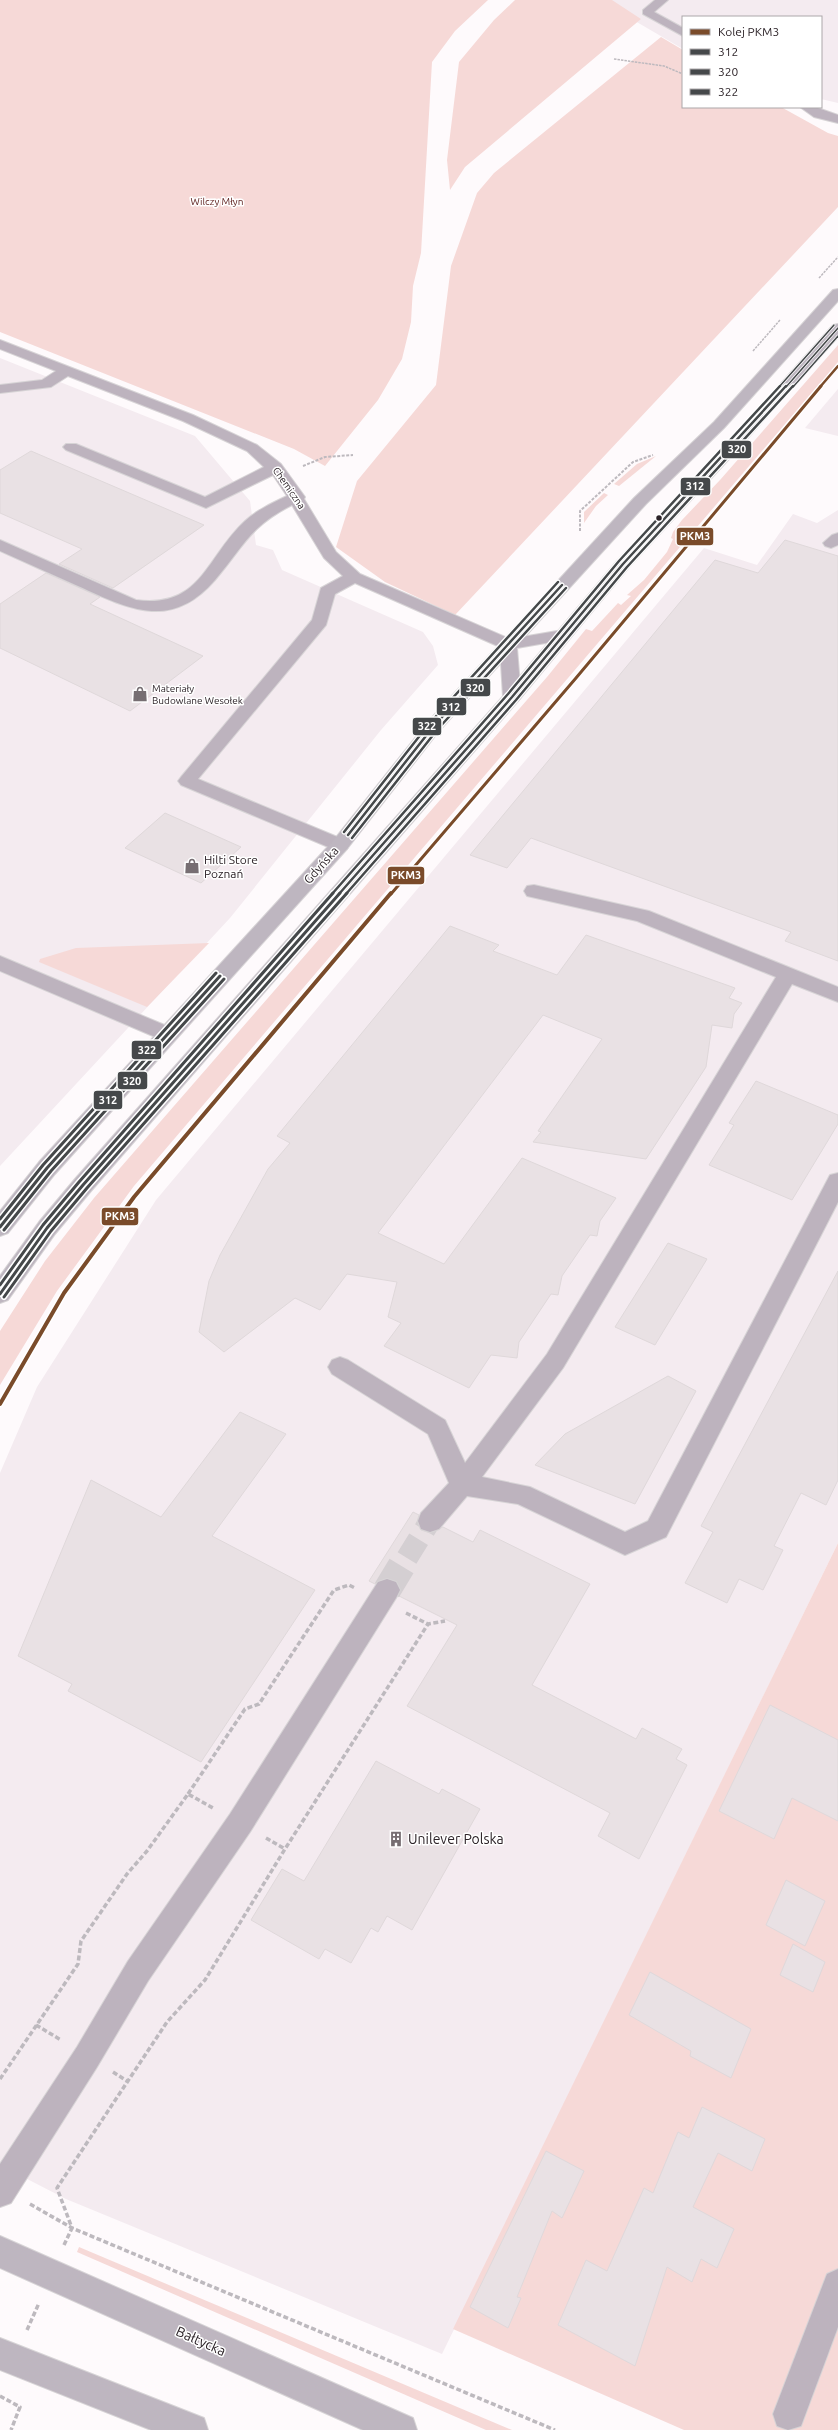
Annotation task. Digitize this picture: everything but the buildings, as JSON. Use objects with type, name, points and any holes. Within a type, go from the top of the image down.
[{"type":"main road","name":"Gdyńska","points":[[0,1227],[47,1168],[340,845],[433,727],[640,501],[719,425],[838,292]]},
{"type":"main road","points":[[0,1294],[47,1228],[83,1185],[512,697],[623,564],[724,456],[838,328]]},
{"type":"main road","name":"Bałtycka","points":[[0,2252],[401,2430]]},
{"type":"main road","points":[[7,2357],[192,2430]]},
{"type":"street","points":[[662,0],[647,12],[682,33]]},
{"type":"street","points":[[808,108],[818,114],[838,119]]},
{"type":"street","name":"Chemiczna","points":[[0,344],[226,434],[252,448],[278,471],[297,497],[330,555],[354,577],[508,644]]},
{"type":"street","points":[[0,389],[46,384],[68,370]]},
{"type":"street","points":[[71,447],[206,502],[278,471]]},
{"type":"street","points":[[0,545],[132,604],[150,609],[167,607],[184,602],[197,591],[246,529],[270,511],[297,497]]},
{"type":"street","points":[[340,845],[187,781],[320,621],[327,591],[354,577]]},
{"type":"street","points":[[512,697],[508,644],[563,635]]},
{"type":"street","points":[[534,891],[642,916],[838,995]]},
{"type":"street","points":[[0,963],[167,1034]]},
{"type":"street","points":[[430,1521],[462,1485],[556,1361],[788,974]]},
{"type":"street","points":[[462,1485],[521,1494],[625,1544],[657,1529],[838,1181]]},
{"type":"street","points":[[340,1367],[437,1427],[462,1485]]},
{"type":"street","points":[[1,2190],[87,2057],[138,1971],[240,1823],[387,1590]]},
{"type":"street","points":[[788,2414],[838,2284]]},
{"type":"path","points":[[614,59],[664,66],[682,74]]},
{"type":"path","points":[[580,531],[580,511],[634,462],[660,452]]},
{"type":"path","points":[[278,471],[325,457],[353,455]]},
{"type":"path","points":[[7,2357],[51,2274],[72,2228],[57,2188],[167,2022],[205,1980],[285,1849],[428,1624]]},
{"type":"path","points":[[0,2079],[78,1964],[81,1941],[127,1874],[147,1851],[188,1794],[285,1849]]},
{"type":"path","points":[[1,2190],[72,2228],[555,2430]]},
{"type":"path","points":[[0,2396],[20,2407],[11,2430]]},
{"type":"shaded area","points":[[599,0],[838,0],[838,103],[822,99],[822,16],[682,16],[682,48]]},
{"type":"shaded area","points":[[0,358],[195,436],[250,501],[256,545],[273,550],[282,570],[423,632],[433,646],[438,665],[381,730],[230,918],[0,1166]]},
{"type":"shaded area","points":[[838,389],[838,436],[805,428]]},
{"type":"shaded area","points":[[838,510],[838,1543],[442,2354],[66,2199],[0,2165],[0,1473],[37,1387],[156,1200],[704,548],[757,565],[793,514],[817,523]]},
{"type":"green space","name":"Wilczy Młyn","points":[[0,0],[488,0],[455,31],[432,62],[421,253],[413,286],[411,322],[402,359],[378,400],[325,466],[294,449],[0,332]]},
{"type":"green space","points":[[515,0],[612,0],[641,19],[465,167],[450,190],[447,160],[459,62],[494,20]]},
{"type":"green space","points":[[661,37],[682,49],[682,108],[783,108],[828,133],[838,136],[838,207],[455,615],[385,582],[336,547],[357,481],[436,385],[451,266],[477,193],[494,173]]},
{"type":"green space","points":[[838,345],[838,362],[134,1186],[57,1291],[0,1385],[0,1331],[45,1261],[94,1198],[547,677],[586,629],[592,631],[618,603],[621,605],[631,596],[627,595],[644,580],[667,552],[673,539],[671,538],[673,532],[682,520],[720,480]]},
{"type":"green space","points":[[656,456],[619,486],[614,484],[637,464]]},
{"type":"green space","points":[[604,493],[608,495],[596,506],[584,523],[584,512]]},
{"type":"green space","points":[[209,943],[147,1007],[39,962],[40,959],[76,948]]},
{"type":"green space","points":[[838,1543],[838,2430],[684,2430],[453,2329]]},
{"type":"green space","points":[[79,2247],[512,2430],[486,2430],[77,2252]]},
{"type":"tunnel","points":[[407,1558],[430,1521]]},
{"type":"tunnel","points":[[387,1590],[407,1557]]},
{"type":"rail line","name":"PKM3","points":[[0,1404],[64,1293],[134,1197],[269,1035],[576,678],[838,366]]},
{"type":"transit line","name":"322","points":[[0,1285],[43,1225],[79,1182],[508,694],[619,561],[720,453],[834,325]]},
{"type":"transit line","name":"312","points":[[0,1294],[47,1228],[83,1185],[512,697],[623,564],[724,456],[838,328]]},
{"type":"transit line","name":"320","points":[[4,1297],[51,1231],[87,1188],[516,700],[627,567],[728,459],[838,336]]},
{"type":"transit line","name":"322","points":[[344,832],[429,724],[558,582]]},
{"type":"transit line","name":"312","points":[[348,835],[433,727],[562,585]]},
{"type":"transit line","name":"320","points":[[352,838],[437,730],[566,588]]},
{"type":"transit line","name":"322","points":[[0,1219],[43,1165],[216,973]]},
{"type":"transit line","name":"312","points":[[0,1227],[47,1168],[220,976]]},
{"type":"transit line","name":"320","points":[[4,1230],[51,1171],[224,979]]},
{"type":"place","name":"Materiały Budowlane Wesołek","points":[[140,694]]},
{"type":"place","name":"Hilti Store Poznań","points":[[192,866]]},
{"type":"place","name":"Unilever Polska","points":[[396,1839]]}]
